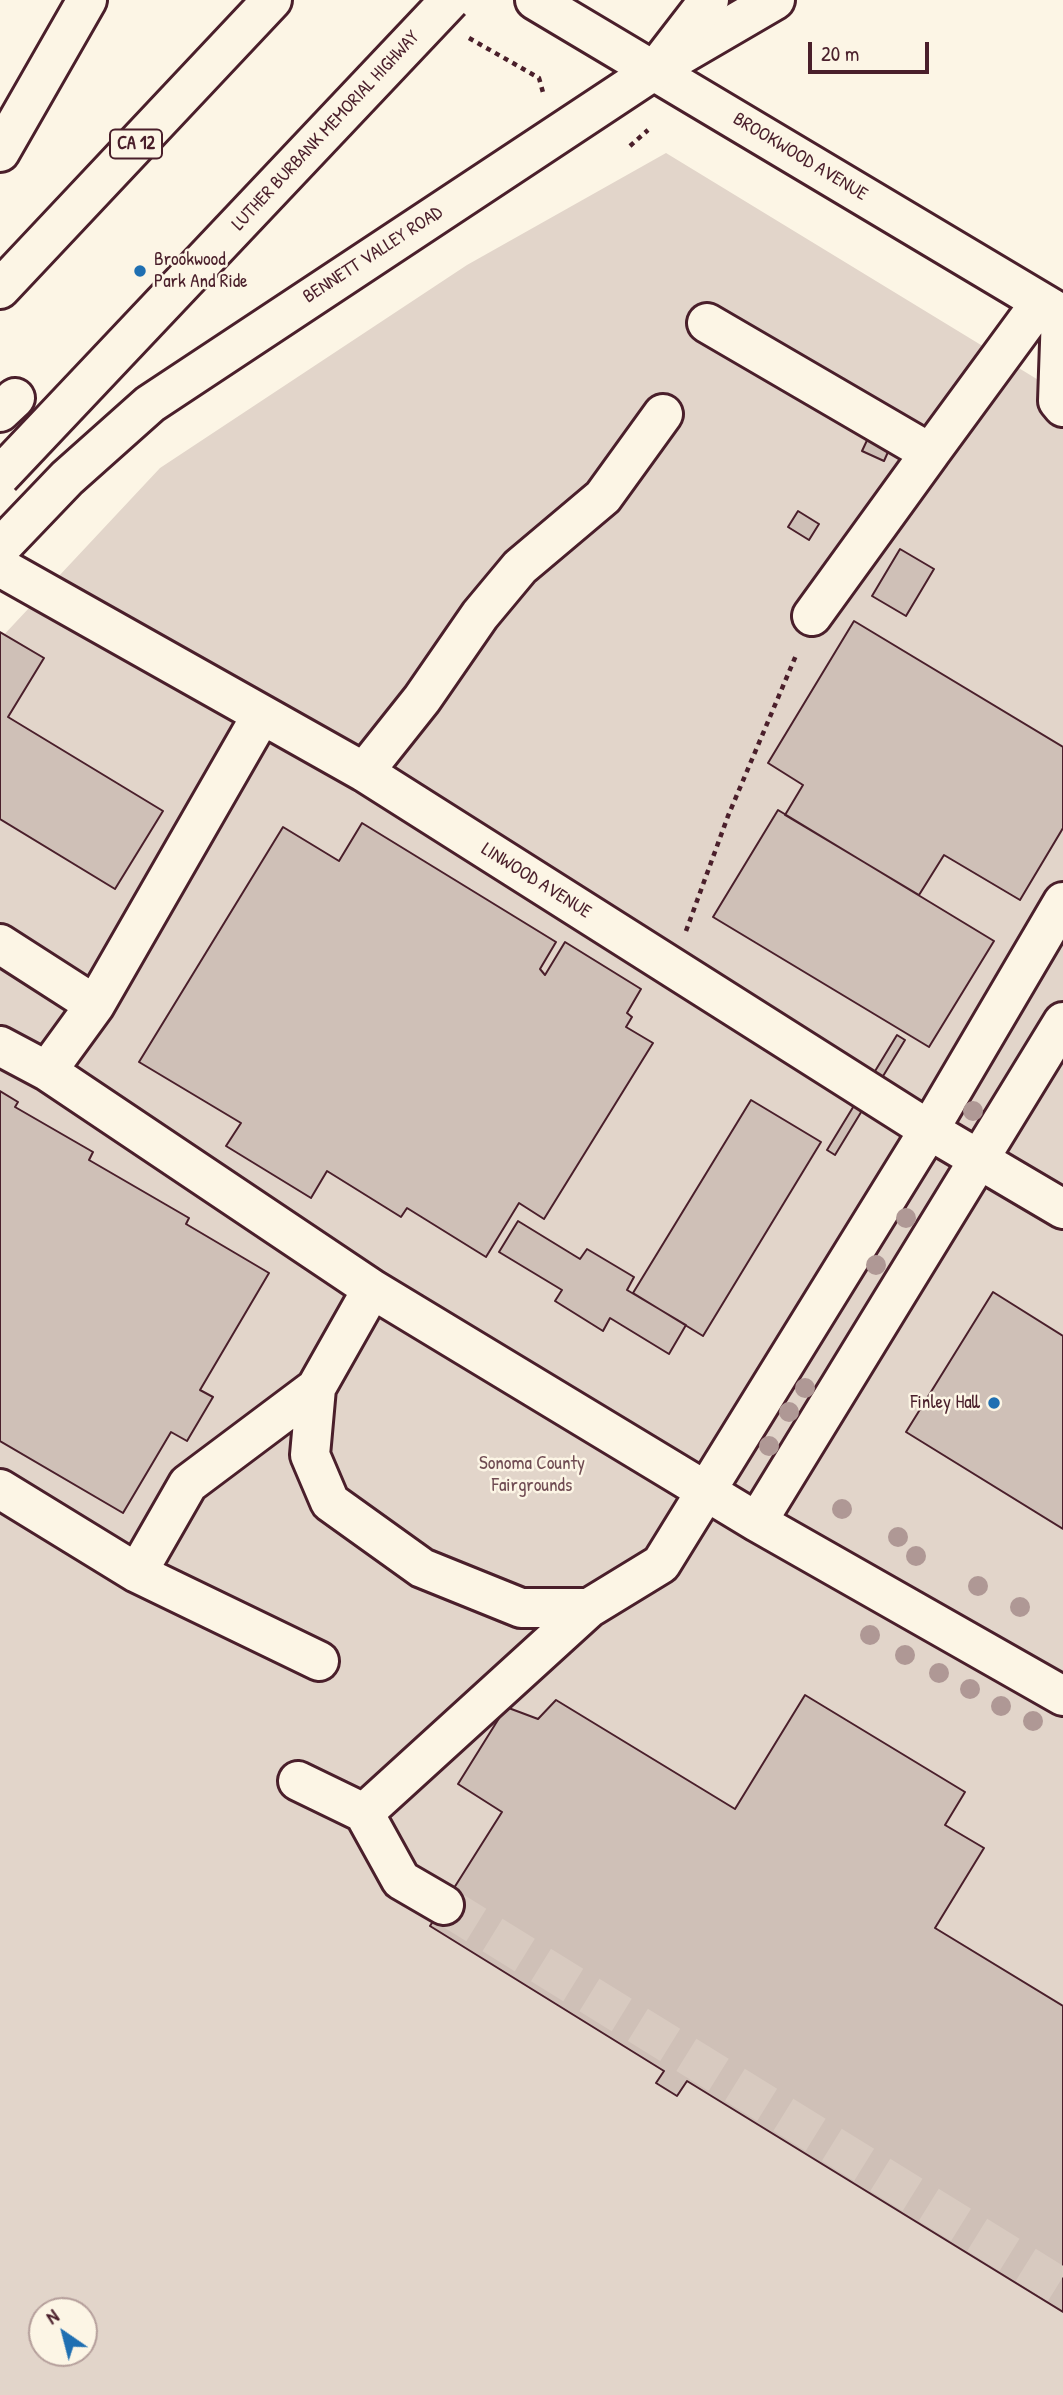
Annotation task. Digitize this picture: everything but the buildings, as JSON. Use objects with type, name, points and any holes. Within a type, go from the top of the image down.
[{"type":"main road","points":[[0,152],[87,0]]},
{"type":"main road","name":"CA 12","points":[[0,289],[272,0]]},
{"type":"main road","name":"BROOKWOOD AVENUE","points":[[535,0],[1054,311]]},
{"type":"main road","points":[[655,70],[709,0]]},
{"type":"main road","name":"BENNETT VALLEY ROAD","points":[[0,548],[67,478],[150,404],[655,70],[775,0]]},
{"type":"main road","name":"LUTHER BURBANK MEMORIAL HIGHWAY","points":[[0,476],[455,16]]},
{"type":"main road","points":[[1054,311],[1058,401],[1063,407]]},
{"type":"main road","points":[[812,616],[930,453],[1054,311]]},
{"type":"main road","points":[[707,323],[930,453]]},
{"type":"main road","points":[[364,772],[422,699],[480,615],[520,567],[603,497],[663,414]]},
{"type":"main road","name":"LINWOOD AVENUE","points":[[0,567],[364,772],[929,1130],[982,1158],[1063,1209]]},
{"type":"main road","points":[[47,1071],[95,1005],[261,716]]},
{"type":"main road","points":[[364,1813],[589,1608],[661,1564],[929,1130],[1063,902]]},
{"type":"main road","points":[[0,944],[95,1005]]},
{"type":"main road","points":[[757,1522],[1063,1022]]},
{"type":"main road","points":[[0,1046],[47,1071],[372,1289],[757,1522],[1063,1696]]},
{"type":"main road","points":[[137,1573],[188,1484],[316,1388],[372,1289]]},
{"type":"main road","points":[[316,1388],[310,1455],[330,1502],[422,1568],[521,1608],[589,1608]]},
{"type":"main road","points":[[0,1489],[137,1573],[319,1661]]},
{"type":"main road","points":[[298,1781],[364,1813],[401,1880],[444,1905]]},
{"type":"path","points":[[455,16],[539,78],[544,97]]},
{"type":"path","points":[[630,146],[648,130]]},
{"type":"path","points":[[673,968],[728,816],[812,616]]},
{"type":"green space","name":"Sonoma County Fairgrounds","points":[[666,153],[1063,395],[1063,2395],[0,2395],[0,639],[160,468],[467,265]]},
{"type":"tunnel","points":[[444,1905],[1063,2288]]},
{"type":"place","name":"Brookwood Park And Ride","points":[[140,271]]},
{"type":"place","name":"Finley Hall","points":[[994,1403]]}]
